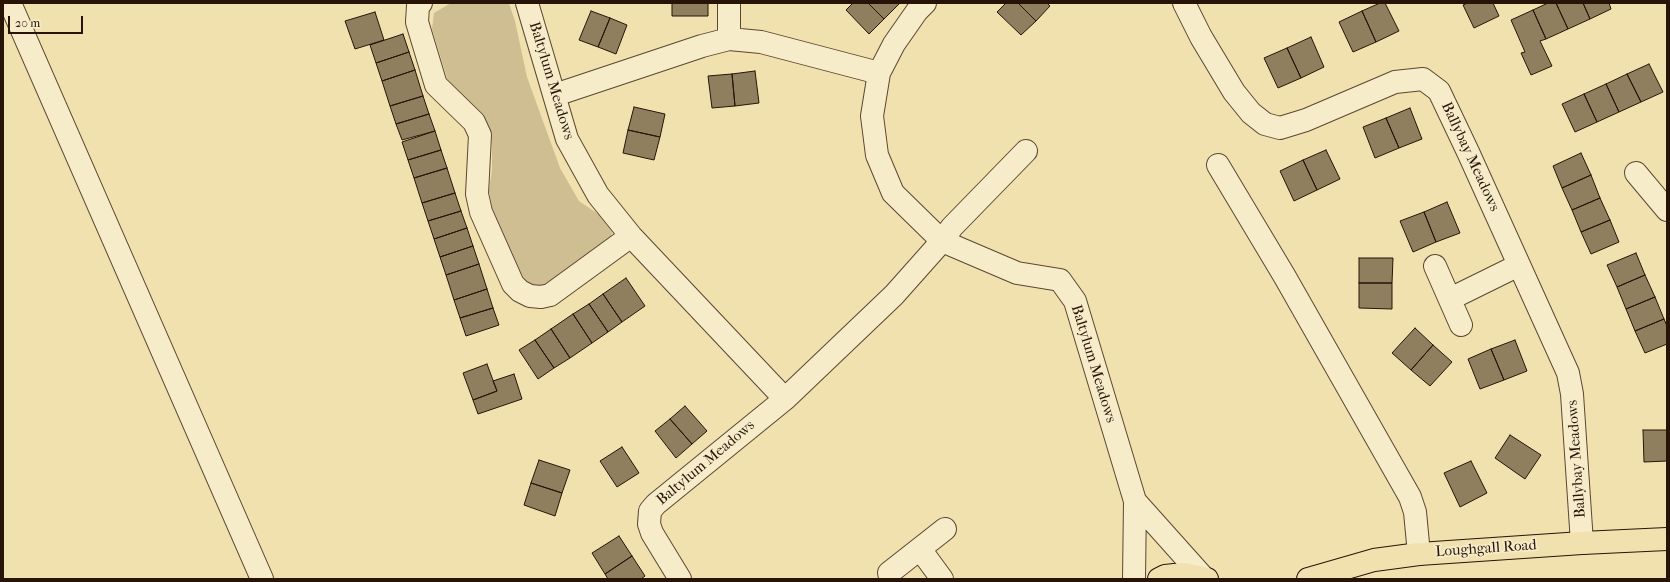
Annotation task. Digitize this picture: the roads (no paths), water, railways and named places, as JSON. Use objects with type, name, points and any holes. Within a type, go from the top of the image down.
[{"type":"main road","name":"Loughgall Road","points":[[1308,579],[1374,560],[1419,554],[1667,539]]},
{"type":"main road","points":[[1159,579],[1165,576],[1184,574],[1205,578]]},
{"type":"street","points":[[10,3],[262,579]]},
{"type":"street","points":[[421,3],[418,6],[417,22],[436,86],[474,122],[480,135],[478,194],[481,212],[513,284],[520,291],[530,296],[541,297],[550,295],[631,236]]},
{"type":"street","name":"Baltylum Meadows","points":[[527,3],[567,140],[598,195],[631,236],[785,399]]},
{"type":"street","points":[[729,3],[729,39]]},
{"type":"street","name":"Baltylum Meadows","points":[[926,3],[917,11],[894,44],[879,73],[872,116],[877,155],[893,194],[942,241],[1017,273],[1060,280],[1075,302],[1135,501],[1134,579]]},
{"type":"street","name":"Ballybay Meadows","points":[[1184,3],[1201,37],[1234,92],[1251,113],[1265,124],[1280,128],[1306,120],[1395,82],[1423,79],[1439,91],[1568,373],[1572,394],[1582,543]]},
{"type":"street","points":[[555,95],[702,46],[729,39],[761,42],[879,73]]},
{"type":"street","points":[[942,241],[952,226],[1026,151]]},
{"type":"street","points":[[1218,165],[1285,277],[1410,497],[1415,512],[1419,554]]},
{"type":"street","points":[[1636,173],[1667,210]]},
{"type":"street","name":"Baltylum Meadows","points":[[680,579],[652,533],[649,524],[650,511],[656,504],[785,399],[894,295],[942,241]]},
{"type":"street","points":[[1435,266],[1461,325]]},
{"type":"street","points":[[1450,299],[1520,266]]},
{"type":"street","name":"Baltylum Meadows","points":[[1135,501],[1205,578]]},
{"type":"street","points":[[888,573],[945,529]]},
{"type":"street","points":[[920,549],[942,579]]}]
